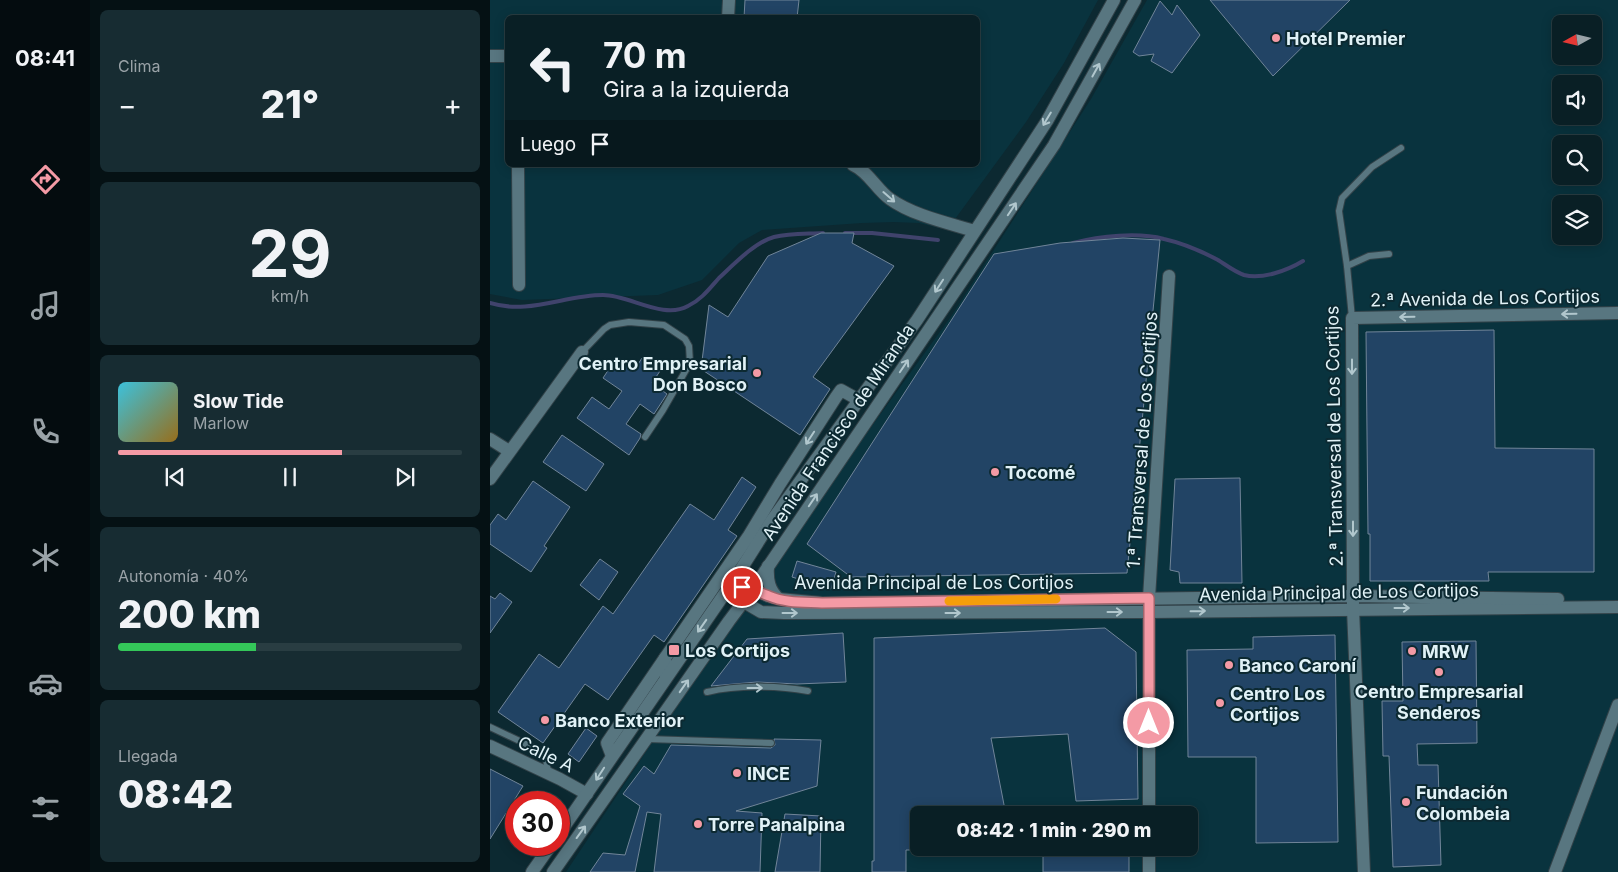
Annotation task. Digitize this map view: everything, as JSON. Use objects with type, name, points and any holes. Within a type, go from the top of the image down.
[{"type":"street","points":[[728,15],[729,0]]},
{"type":"street","name":"Avenida Francisco de Miranda","points":[[570,818],[730,586],[772,520],[917,320],[1046,121],[1114,0]]},
{"type":"street","name":"Avenida Francisco de Miranda","points":[[553,872],[753,589],[1054,145],[1135,0]]},
{"type":"street","points":[[490,56],[505,56]]},
{"type":"street","points":[[518,167],[519,285]]},
{"type":"street","points":[[855,167],[868,176],[887,197],[901,206],[974,231]]},
{"type":"street","name":"1.ª Transversal de Los Cortijos","points":[[1149,806],[1149,598],[1169,276]]},
{"type":"street","name":"2.ª Avenida de Los Cortijos","points":[[1352,318],[1618,313]]},
{"type":"street","name":"2.ª Transversal de Los Cortijos","points":[[1352,318],[1353,602],[1364,872]]},
{"type":"street","points":[[490,479],[582,352]]},
{"type":"street","name":"Avenida Francisco de Miranda","points":[[612,756],[607,743],[748,537],[841,390],[859,400]]},
{"type":"street","points":[[490,439],[509,451]]},
{"type":"street","points":[[757,523],[772,520]]},
{"type":"street","points":[[748,537],[752,552]]},
{"type":"street","points":[[768,566],[769,586],[773,594],[779,599]]},
{"type":"street","points":[[703,603],[730,586]]},
{"type":"street","name":"Avenida Principal de Los Cortijos","points":[[730,586],[744,602],[761,612],[784,613],[1149,612],[1353,602],[1618,600]]},
{"type":"street","name":"Avenida Principal de Los Cortijos","points":[[730,586],[753,589],[779,599],[822,603],[1149,598],[1618,607]]},
{"type":"street","points":[[665,658],[666,677]]},
{"type":"street","points":[[1555,872],[1618,704]]},
{"type":"street","name":"Calle A","points":[[490,746],[548,773],[587,794]]},
{"type":"street","points":[[532,872],[543,856]]},
{"type":"street","points":[[1149,856],[1149,872]]},
{"type":"lane","name":"2.ª Transversal de Los Cortijos","points":[[1352,318],[1339,211],[1342,198],[1372,167],[1401,148]]},
{"type":"lane","points":[[1347,266],[1369,256],[1389,254]]},
{"type":"lane","points":[[582,352],[610,325],[629,322],[664,325],[685,338],[689,346],[690,363],[645,437]]},
{"type":"lane","points":[[707,692],[725,688],[793,688],[808,691]]},
{"type":"lane","points":[[490,728],[545,753],[548,773]]},
{"type":"lane","points":[[647,739],[771,744]]},
{"type":"shaded area","points":[[490,0],[1098,0],[1064,63],[1026,122],[947,230],[919,223],[893,222],[762,230],[739,243],[702,280],[658,295],[522,300],[490,294]]},
{"type":"shaded area","points":[[1147,0],[1618,0],[1618,872],[566,872],[677,705],[827,488],[950,318],[1091,99]]},
{"type":"building","points":[[745,0],[799,0],[797,15],[744,15]]},
{"type":"building","name":"Hotel Premier","points":[[1210,0],[1350,0],[1273,76]]},
{"type":"building","points":[[1160,1],[1172,15],[1177,5],[1200,35],[1172,73],[1151,61],[1154,54],[1139,56],[1133,52]]},
{"type":"building","points":[[821,233],[854,233],[852,243],[894,266],[813,377],[830,389],[800,435],[701,369],[709,305],[728,317],[768,256]]},
{"type":"building","name":"Tocomé","points":[[1123,238],[1160,240],[1127,573],[851,577],[807,544],[994,254],[1060,243]]},
{"type":"building","points":[[1494,330],[1495,448],[1594,449],[1594,572],[1488,572],[1489,581],[1370,581],[1366,332]]},
{"type":"building","points":[[617,357],[635,369],[642,358],[660,371],[652,383],[667,394],[654,414],[640,404],[626,424],[641,434],[629,455],[577,418],[592,397],[609,409],[622,391],[603,378]]},
{"type":"building","points":[[562,435],[604,464],[586,491],[543,462]]},
{"type":"building","points":[[742,477],[756,487],[728,530],[737,536],[664,642],[654,635],[608,700],[585,684],[543,743],[498,712],[539,654],[559,668],[603,606],[613,614],[690,504],[714,520]]},
{"type":"building","points":[[1240,478],[1242,583],[1180,583],[1179,572],[1170,570],[1175,479]]},
{"type":"building","points":[[533,481],[570,507],[544,546],[547,548],[531,572],[490,544],[490,525],[498,514],[506,520]]},
{"type":"building","points":[[600,559],[618,572],[599,600],[580,585]]},
{"type":"building","points":[[797,561],[836,572],[831,589],[792,577]]},
{"type":"building","points":[[500,593],[512,602],[490,633],[490,596],[495,599]]},
{"type":"building","points":[[1105,628],[1136,652],[1138,799],[1076,801],[1068,734],[991,738],[1004,806],[910,806],[910,850],[906,850],[906,872],[872,872],[872,861],[874,861],[874,638]]},
{"type":"building","points":[[843,633],[846,682],[797,684],[757,682],[711,686],[747,639]]},
{"type":"building","points":[[1335,635],[1338,842],[1256,843],[1256,757],[1188,757],[1187,650],[1253,649],[1253,637]]},
{"type":"building","name":"Centro Empresarial Senderos","points":[[1476,641],[1477,743],[1417,744],[1418,765],[1438,765],[1441,865],[1393,867],[1389,756],[1383,756],[1382,701],[1403,701],[1402,642]]},
{"type":"building","points":[[586,728],[597,736],[579,762],[568,754]]},
{"type":"building","points":[[774,739],[821,740],[817,786],[736,811],[762,813],[760,872],[654,872],[661,814],[647,812],[635,872],[590,872],[603,853],[625,855],[640,806],[623,794],[644,766],[654,774],[671,745],[771,748],[775,745]]},
{"type":"building","points":[[490,769],[523,786],[520,791],[505,791],[505,815],[490,839]]},
{"type":"building","points":[[785,814],[821,816],[820,872],[775,872]]},
{"type":"building","points":[[1043,856],[1129,856],[1129,872],[1043,872]]},
{"type":"waterway","points":[[490,303],[518,307],[603,295],[613,296],[657,309],[678,310],[688,306],[705,294],[719,278],[759,244],[774,237],[823,233]]},
{"type":"waterway","points":[[845,233],[872,233],[938,240]]},
{"type":"waterway","points":[[1073,243],[1095,238],[1119,236],[1154,237],[1205,253],[1237,272],[1251,276],[1275,273],[1303,261]]},
{"type":"slow traffic","points":[[949,601],[1056,599]]},
{"type":"place","name":"Hotel Premier","points":[[1276,38]]},
{"type":"place","name":"Centro Empresarial Don Bosco","points":[[757,373]]},
{"type":"place","name":"Tocomé","points":[[995,472]]},
{"type":"place","name":"Los Cortijos","points":[[674,650]]},
{"type":"place","name":"MRW","points":[[1412,651]]},
{"type":"place","name":"Banco Caroní","points":[[1229,665]]},
{"type":"place","name":"Centro Empresarial Senderos","points":[[1439,672]]},
{"type":"place","name":"Centro Los Cortijos","points":[[1220,703]]},
{"type":"place","name":"Banco Exterior","points":[[545,720]]},
{"type":"place","name":"INCE","points":[[737,773]]},
{"type":"place","name":"Fundación Colombeia","points":[[1406,802]]},
{"type":"place","name":"Torre Panalpina","points":[[698,824]]},
{"type":"route","points":[[742,587],[779,599],[822,603],[1149,598],[1149,723]]}]
